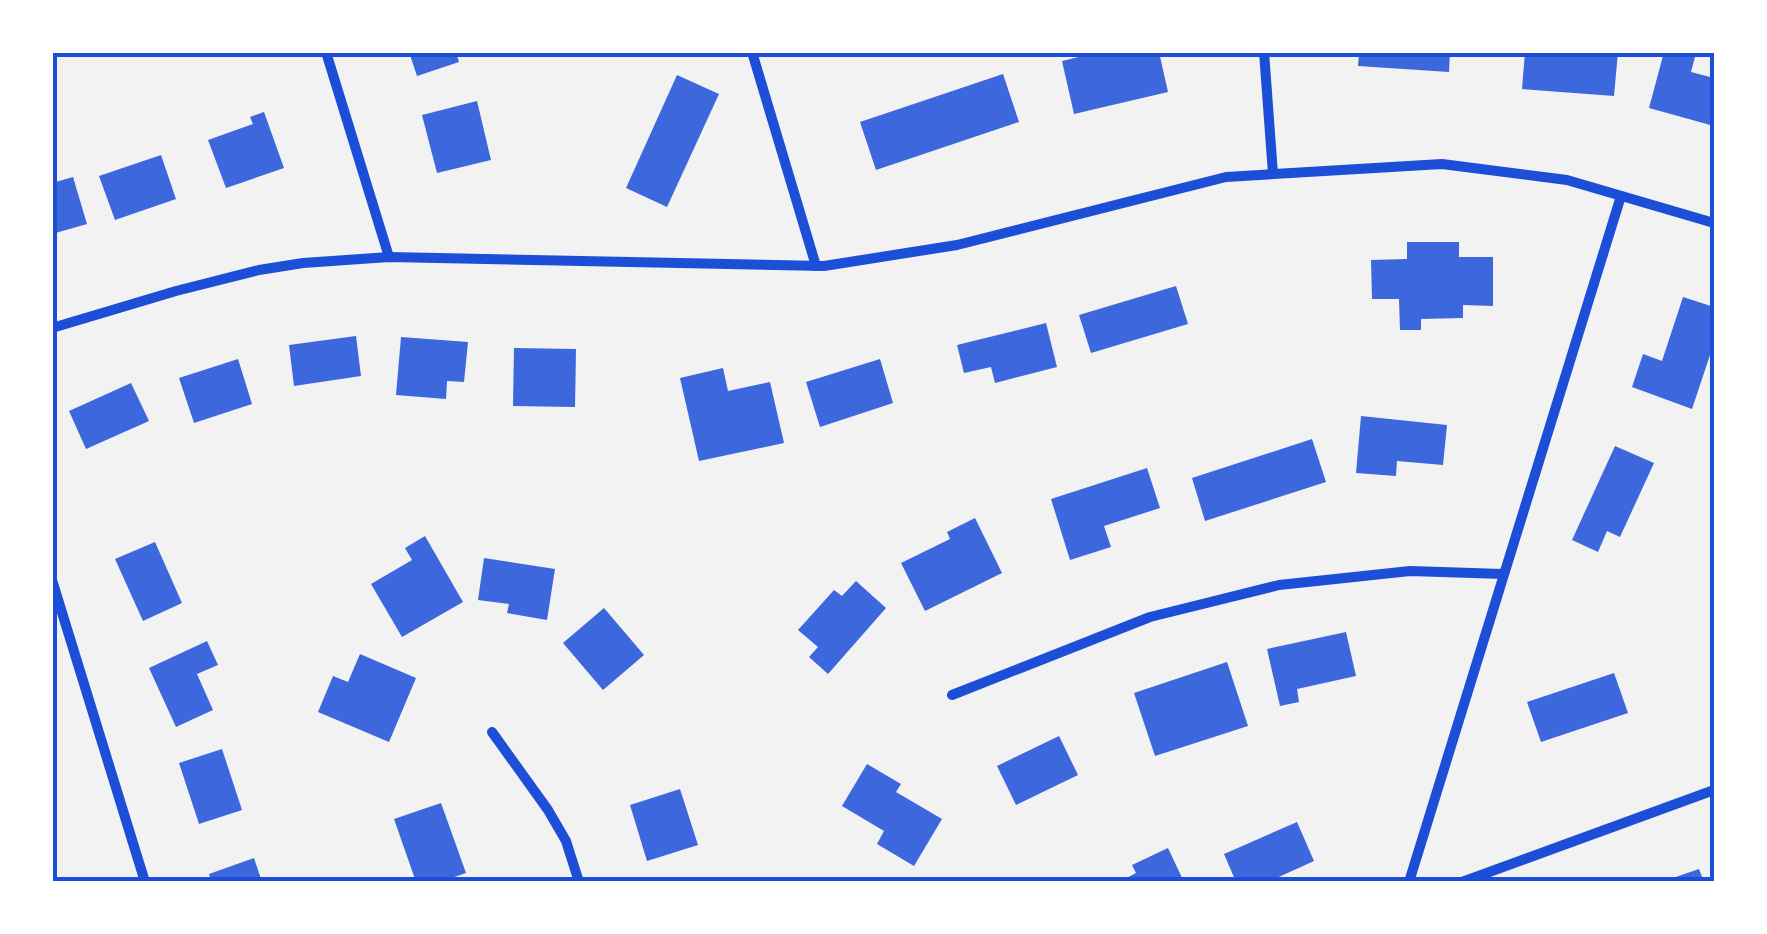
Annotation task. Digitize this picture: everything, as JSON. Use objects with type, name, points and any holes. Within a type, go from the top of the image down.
[{"type":"street","points":[[326,52],[388,257]]},
{"type":"street","points":[[752,52],[816,266]]},
{"type":"street","points":[[1264,52],[1273,174]]},
{"type":"street","points":[[52,328],[259,270],[388,257],[816,266],[957,245],[1226,177],[1273,174],[1442,164],[1567,180],[1714,223]]},
{"type":"street","points":[[1409,882],[1622,196]]},
{"type":"street","points":[[952,695],[1150,617],[1278,585],[1410,572],[1504,574]]},
{"type":"street","points":[[52,580],[145,882]]},
{"type":"street","points":[[492,732],[557,825],[579,882]]},
{"type":"street","points":[[1462,882],[1714,790]]},
{"type":"building","points":[[409,52],[456,52],[459,62],[417,76]]},
{"type":"building","points":[[1099,52],[1159,52],[1168,92],[1074,114],[1062,61]]},
{"type":"building","points":[[1359,52],[1450,52],[1449,72],[1358,66]]},
{"type":"building","points":[[1525,52],[1618,52],[1614,96],[1522,89]]},
{"type":"building","points":[[1664,52],[1695,57],[1691,72],[1714,78],[1714,126],[1649,108]]},
{"type":"building","points":[[1003,74],[1019,122],[876,170],[860,122]]},
{"type":"building","points":[[677,75],[719,94],[667,207],[626,188]]},
{"type":"building","points":[[477,101],[491,160],[437,173],[422,115]]},
{"type":"building","points":[[264,112],[284,168],[226,188],[208,140],[253,124],[250,117]]},
{"type":"building","points":[[161,155],[176,199],[115,220],[99,176]]},
{"type":"building","points":[[73,177],[87,224],[52,234],[52,183]]},
{"type":"building","points":[[1407,242],[1459,242],[1459,257],[1493,257],[1493,306],[1463,305],[1463,318],[1421,319],[1421,330],[1400,330],[1399,299],[1372,299],[1371,260],[1407,259]]},
{"type":"building","points":[[1176,286],[1188,324],[1091,353],[1079,315]]},
{"type":"building","points":[[1683,297],[1714,307],[1714,343],[1692,409],[1632,387],[1643,354],[1662,361]]},
{"type":"building","points":[[1046,323],[1057,367],[995,383],[991,367],[964,373],[957,345]]},
{"type":"building","points":[[356,336],[361,376],[294,386],[289,345]]},
{"type":"building","points":[[401,337],[468,342],[464,382],[447,381],[446,399],[396,395]]},
{"type":"building","points":[[514,348],[576,349],[575,407],[513,406]]},
{"type":"building","points":[[238,359],[252,404],[194,423],[179,378]]},
{"type":"building","points":[[880,359],[893,403],[820,427],[806,382]]},
{"type":"building","points":[[723,368],[728,391],[770,382],[784,443],[699,461],[680,378]]},
{"type":"building","points":[[131,383],[149,421],[86,449],[69,411]]},
{"type":"building","points":[[1361,416],[1447,425],[1443,465],[1397,461],[1396,476],[1356,473]]},
{"type":"building","points":[[1312,439],[1326,482],[1205,521],[1192,478]]},
{"type":"building","points":[[1615,446],[1654,463],[1620,537],[1607,531],[1598,552],[1572,540]]},
{"type":"building","points":[[1147,468],[1160,508],[1104,526],[1111,547],[1070,560],[1051,499]]},
{"type":"building","points":[[975,518],[1002,573],[925,611],[901,563],[950,539],[947,532]]},
{"type":"building","points":[[425,536],[463,602],[402,637],[371,584],[412,560],[405,548]]},
{"type":"building","points":[[155,542],[182,603],[143,621],[115,559]]},
{"type":"building","points":[[484,558],[555,569],[547,620],[507,613],[509,604],[478,600]]},
{"type":"building","points":[[856,581],[886,608],[828,674],[809,657],[818,647],[798,630],[834,590],[842,596]]},
{"type":"building","points":[[604,608],[644,655],[603,690],[563,643]]},
{"type":"building","points":[[1346,632],[1356,676],[1297,689],[1299,702],[1280,706],[1267,649]]},
{"type":"building","points":[[207,641],[218,665],[197,674],[213,710],[176,727],[149,668]]},
{"type":"building","points":[[360,654],[416,678],[389,742],[318,712],[333,676],[348,682]]},
{"type":"building","points":[[1227,662],[1248,726],[1155,756],[1134,693]]},
{"type":"building","points":[[1614,673],[1628,713],[1541,742],[1527,702]]},
{"type":"building","points":[[1059,736],[1078,775],[1016,805],[997,766]]},
{"type":"building","points":[[222,749],[242,810],[199,824],[179,763]]},
{"type":"building","points":[[867,764],[901,784],[896,792],[942,819],[914,866],[877,844],[884,831],[842,806]]},
{"type":"building","points":[[680,789],[698,845],[647,861],[630,805]]},
{"type":"building","points":[[441,803],[466,873],[440,882],[416,882],[394,819]]},
{"type":"building","points":[[1297,822],[1314,861],[1268,882],[1236,882],[1224,854]]},
{"type":"building","points":[[1168,848],[1184,882],[1119,882],[1136,873],[1132,865]]},
{"type":"building","points":[[254,858],[262,882],[211,882],[209,874]]},
{"type":"building","points":[[1699,869],[1704,882],[1664,881]]}]
